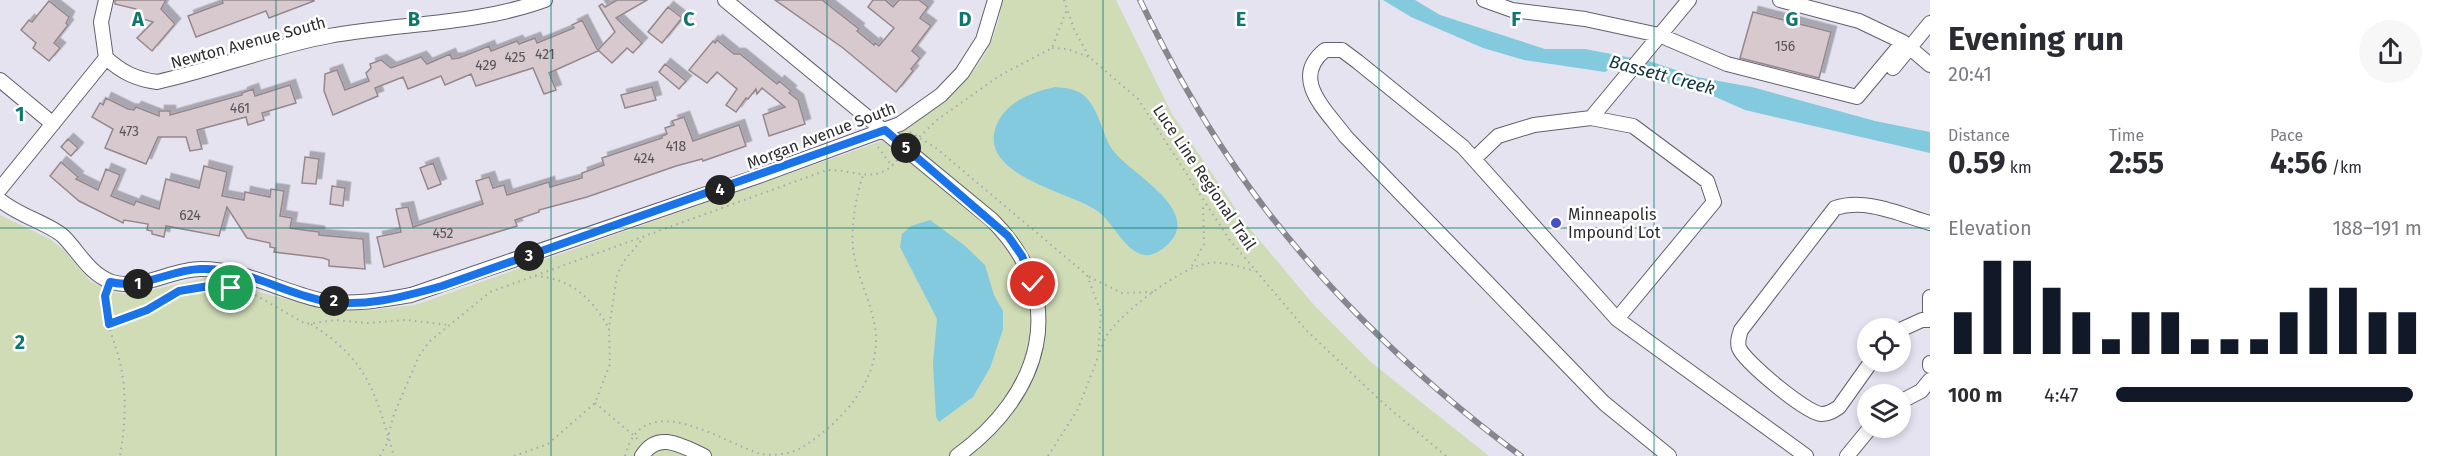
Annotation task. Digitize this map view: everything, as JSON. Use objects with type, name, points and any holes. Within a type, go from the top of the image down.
[{"type":"street","points":[[0,189],[106,58],[101,22],[106,0]]},
{"type":"street","name":"Newton Avenue South","points":[[106,58],[122,72],[140,80],[157,82],[288,45],[385,27],[490,15],[545,0]]},
{"type":"street","points":[[725,0],[885,130],[1008,236],[1022,256],[1033,284],[1039,310],[1035,354],[1028,376],[1015,399],[978,441],[957,456]]},
{"type":"street","name":"Morgan Avenue South","points":[[110,282],[137,284],[177,272],[200,269],[223,270],[322,300],[373,302],[442,286],[885,130],[917,115],[962,73],[983,40],[995,0]]},
{"type":"street","points":[[1484,0],[1512,10],[1585,19],[1652,44],[1857,97],[1930,23]]},
{"type":"street","points":[[1591,118],[1689,0]]},
{"type":"street","points":[[1780,0],[1859,21],[1906,45],[1928,61]]},
{"type":"street","points":[[1893,68],[1906,45]]},
{"type":"street","points":[[1669,456],[1604,403],[1346,138],[1311,89],[1309,71],[1314,59],[1324,50],[1342,50],[1463,147],[1617,319],[1806,456]]},
{"type":"street","points":[[0,80],[53,124]]},
{"type":"street","points":[[1474,159],[1498,136],[1534,124],[1591,118],[1633,126],[1707,181],[1714,202],[1617,319]]},
{"type":"street","points":[[0,200],[11,210],[61,234],[86,264],[110,282]]},
{"type":"street","points":[[1864,372],[1839,407],[1821,414],[1810,410],[1792,397],[1745,357],[1739,348],[1738,339],[1741,330],[1835,208],[1850,203],[1865,204],[1930,223]]},
{"type":"street","points":[[1930,297],[1930,311]]},
{"type":"street","points":[[1911,325],[1922,320],[1930,320]]},
{"type":"street","points":[[1911,396],[1921,391],[1930,380]]},
{"type":"street","points":[[1847,456],[1862,438]]},
{"type":"street","points":[[644,452],[658,440],[667,441],[704,456]]},
{"type":"path","name":"Luce Line Regional Trail","points":[[1064,0],[1089,57],[1138,99],[1203,201],[1257,272],[1306,330],[1383,403],[1446,456]]},
{"type":"path","points":[[1052,48],[1067,9]]},
{"type":"path","points":[[913,143],[937,120],[999,76],[1052,48],[1067,49],[1089,57]]},
{"type":"path","points":[[906,129],[936,148],[1087,275],[1122,293],[1155,292]]},
{"type":"path","points":[[876,144],[892,166]]},
{"type":"path","points":[[380,456],[394,414],[419,356],[429,342],[490,292],[827,170],[840,169],[863,176],[876,175],[892,166],[902,155]]},
{"type":"path","points":[[625,456],[635,436],[648,425],[674,421],[688,423],[763,455],[775,455],[803,446],[848,408],[870,376],[877,343],[874,323],[856,267],[853,246],[863,176]]},
{"type":"path","points":[[1191,268],[1204,244],[1203,201]]},
{"type":"path","points":[[514,456],[548,444],[595,403],[610,364],[609,329],[617,275],[624,261],[646,235]]},
{"type":"path","points":[[1048,456],[1078,409],[1107,335],[1114,327],[1155,292],[1191,268],[1211,262],[1257,272]]},
{"type":"path","points":[[1087,275],[1101,313],[1102,332],[1098,356]]},
{"type":"path","points":[[533,276],[548,277],[581,292],[597,307],[609,329]]},
{"type":"path","points":[[110,282],[105,296],[109,324],[124,379],[124,435],[120,456]]},
{"type":"path","points":[[109,324],[192,287],[209,286],[240,290]]},
{"type":"path","points":[[249,292],[306,324],[336,320],[367,323],[406,320],[450,325]]},
{"type":"path","points":[[312,324],[334,338],[366,375],[376,393],[394,456]]},
{"type":"path","points":[[595,403],[635,436],[644,452]]},
{"type":"green space","points":[[1002,0],[1116,0],[1172,114],[1246,224],[1314,305],[1372,363],[1489,456],[0,456],[0,215],[50,239],[64,250],[91,282],[118,293],[132,294],[205,278],[321,308],[371,310],[415,305],[879,142],[901,131],[942,103],[976,68],[988,48],[997,25]]},
{"type":"water","points":[[1383,0],[1415,0],[1440,15],[1545,49],[1585,49],[1632,58],[1622,70],[1611,68],[1605,72],[1524,60],[1483,48],[1411,17]]},
{"type":"water","name":"Bassett Creek","points":[[1646,60],[1697,77],[1752,87],[1875,121],[1930,132],[1930,153],[1745,110],[1711,95],[1681,88],[1637,71]]},
{"type":"water","points":[[1056,87],[1076,91],[1087,99],[1096,111],[1110,146],[1171,206],[1177,219],[1176,233],[1161,250],[1148,255],[1138,253],[1125,243],[1096,210],[1026,178],[1010,167],[998,154],[994,139],[999,120],[1004,113],[1024,98]]},
{"type":"water","points":[[930,220],[964,245],[985,265],[994,295],[1003,311],[1003,329],[990,368],[973,397],[939,422],[936,417],[933,363],[937,319],[900,247],[902,234],[911,226]]},
{"type":"building","points":[[115,0],[166,0],[161,9],[175,24],[152,51],[137,38],[153,22],[134,16],[136,9],[115,4]]},
{"type":"building","points":[[222,0],[314,1],[269,18],[266,11],[196,37],[188,16],[223,3]]},
{"type":"building","points":[[617,0],[647,0],[616,18],[642,43],[633,53],[627,48],[612,63],[598,50],[615,32],[599,6],[602,4],[605,7]]},
{"type":"building","points":[[775,0],[822,0],[859,29],[857,31],[874,45],[875,43],[879,46],[894,28],[868,7],[873,0],[885,0],[893,7],[899,0],[919,0],[928,7],[920,18],[931,26],[912,51],[920,58],[896,92],[843,48]]},
{"type":"building","points":[[49,1],[69,17],[66,23],[68,25],[54,43],[60,48],[49,61],[33,48],[36,43],[21,30],[29,20],[32,22]]},
{"type":"building","points":[[668,7],[682,18],[662,43],[648,32]]},
{"type":"building","points":[[1753,12],[1831,32],[1819,78],[1740,58]]},
{"type":"building","points":[[582,20],[598,51],[549,73],[556,90],[544,94],[533,68],[476,86],[471,74],[445,85],[441,76],[408,89],[403,77],[375,88],[378,96],[333,115],[324,91],[325,74],[337,70],[345,90],[369,81],[366,73],[371,68],[370,64],[381,60],[391,68],[421,57],[427,64],[450,54],[452,59],[459,58],[489,46],[491,51],[517,41],[519,44],[535,38],[537,43],[574,28],[572,25]]},
{"type":"building","points":[[717,40],[734,54],[740,54],[777,84],[779,81],[791,91],[789,93],[798,100],[805,124],[769,136],[763,115],[785,107],[762,88],[757,94],[756,89],[748,99],[746,98],[736,112],[726,105],[737,89],[717,72],[707,83],[689,70],[713,41],[715,43]]},
{"type":"building","points":[[665,64],[686,81],[679,89],[659,72]]},
{"type":"building","points":[[290,85],[296,103],[262,113],[264,120],[248,125],[246,117],[197,130],[202,149],[190,151],[186,137],[158,137],[146,164],[105,148],[113,129],[92,117],[100,103],[103,105],[106,98],[128,109],[134,110],[136,107],[159,116],[159,111],[170,111],[170,115],[242,95],[253,89],[255,96]]},
{"type":"building","points":[[652,87],[656,100],[625,108],[621,95]]},
{"type":"building","points":[[684,117],[693,141],[739,125],[746,146],[539,210],[539,212],[515,220],[517,226],[384,267],[377,237],[401,232],[396,209],[408,207],[413,227],[483,204],[476,181],[489,177],[493,188],[504,185],[507,195],[549,182],[550,187],[582,178],[582,173],[604,165],[602,158],[662,138],[667,134],[665,128],[674,125],[672,121]]},
{"type":"building","points":[[68,139],[78,148],[71,156],[61,147]]},
{"type":"building","points":[[305,157],[319,159],[316,184],[302,183]]},
{"type":"building","points":[[61,162],[78,177],[76,179],[98,190],[106,169],[120,175],[111,196],[134,205],[136,201],[159,209],[166,179],[199,188],[204,166],[227,172],[222,196],[244,200],[245,192],[270,197],[271,189],[284,191],[280,216],[292,218],[290,228],[319,232],[319,235],[363,239],[365,269],[329,266],[329,260],[323,258],[274,252],[275,248],[270,247],[270,243],[247,238],[227,207],[219,236],[166,226],[164,237],[152,234],[152,231],[147,230],[148,224],[124,220],[123,223],[79,201],[50,176]]},
{"type":"building","points":[[433,163],[441,184],[428,189],[420,168]]},
{"type":"building","points":[[332,186],[345,188],[343,206],[330,204]]},
{"type":"railway","points":[[1140,0],[1204,120],[1259,200],[1291,241],[1362,319],[1400,356],[1440,392],[1521,456]]},
{"type":"place","name":"Minneapolis Impound Lot","points":[[1556,223]]},
{"type":"route","points":[[231,288],[192,287],[168,296],[147,310],[109,324],[105,296],[110,282],[137,284],[177,272],[200,269],[223,270],[248,276],[297,294],[322,300],[373,302],[411,295],[756,177],[885,130],[1008,236],[1022,256],[1033,284]]}]
